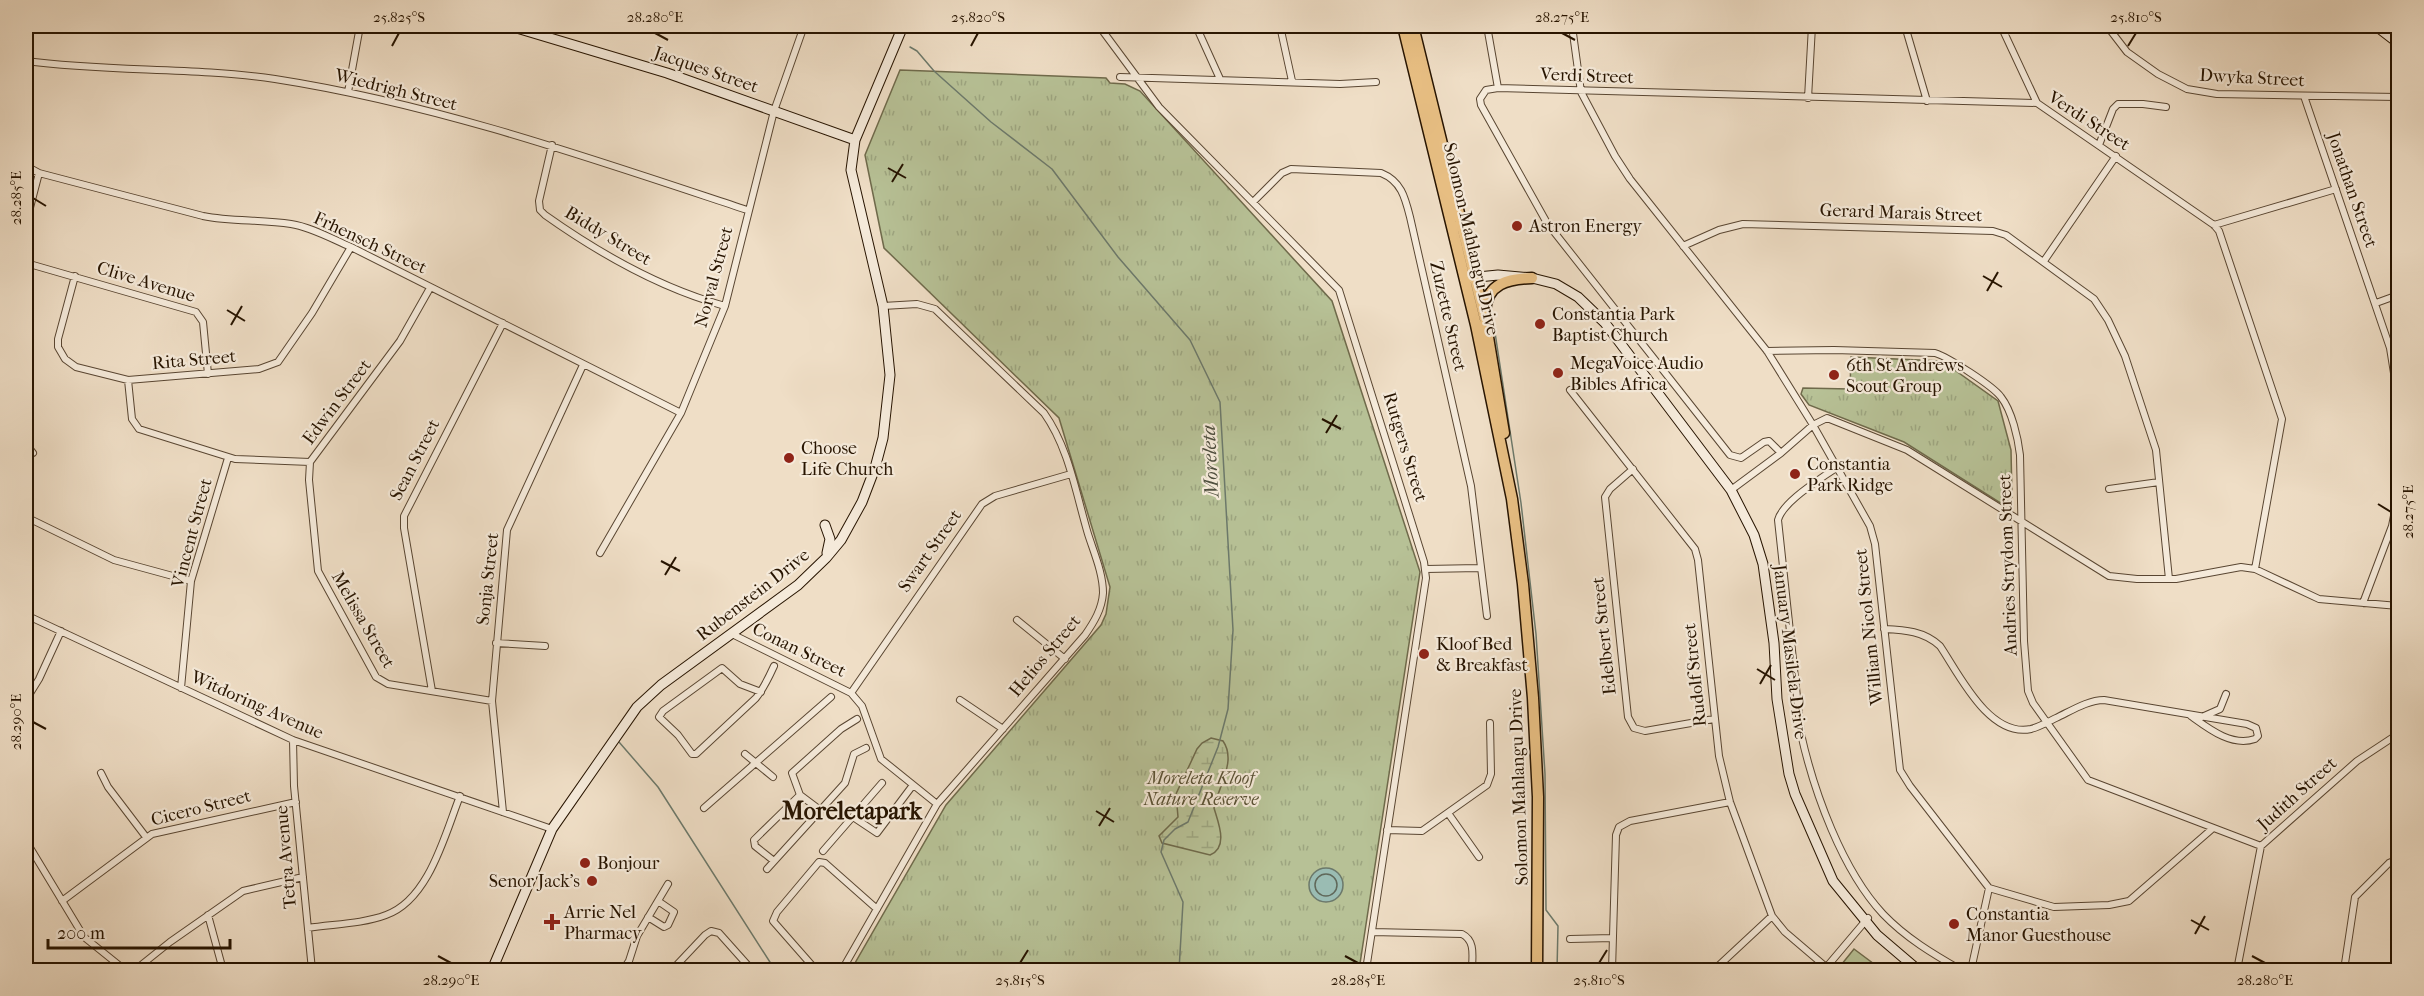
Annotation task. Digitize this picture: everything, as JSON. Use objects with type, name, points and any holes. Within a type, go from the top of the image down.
[{"type":"main road","name":"Solomon Mahlangu Drive","points":[[1403,26],[1469,275],[1485,319],[1503,422],[1506,460]]},
{"type":"main road","name":"Solomon Mahlangu Drive","points":[[1413,26],[1469,275],[1506,460],[1519,550],[1533,698],[1538,797],[1537,970]]},
{"type":"main road","points":[[1485,319],[1487,300],[1494,287],[1509,280],[1532,278]]},
{"type":"street","points":[[348,92],[360,26]]},
{"type":"street","name":"Jacques Street","points":[[510,26],[657,70],[855,140]]},
{"type":"street","name":"Norval Street","points":[[600,553],[681,413],[725,306],[747,210],[774,111],[804,26]]},
{"type":"street","name":"Rubenstein Drive","points":[[492,970],[552,829],[637,707],[661,685],[798,585],[826,558],[852,522],[875,468],[889,398],[890,357],[883,306],[851,170],[855,140],[903,26]]},
{"type":"street","name":"Rutgers Street","points":[[1098,26],[1136,78],[1172,121],[1334,282],[1343,297],[1426,569],[1366,970]]},
{"type":"street","points":[[1196,26],[1220,79]]},
{"type":"street","points":[[1280,26],[1292,81]]},
{"type":"street","points":[[1487,26],[1498,88],[1490,88],[1482,93],[1481,105],[1542,214],[1569,252],[1730,455],[1741,458],[1769,441],[1781,453]]},
{"type":"street","name":"William Nicol Street","points":[[1572,26],[1581,92],[1626,173],[1767,351],[1813,424],[1873,535],[1898,761],[1902,774],[1989,888]]},
{"type":"street","points":[[1808,98],[1812,26]]},
{"type":"street","points":[[1905,26],[1927,101]]},
{"type":"street","points":[[2019,26],[2002,29],[2037,104]]},
{"type":"street","name":"Dwyka Street","points":[[2107,26],[2127,52],[2158,74],[2187,88],[2217,94],[2398,98]]},
{"type":"street","points":[[2376,26],[2398,43]]},
{"type":"street","points":[[2386,26],[2398,35]]},
{"type":"street","name":"Wiedrigh Street","points":[[26,61],[60,65],[238,74],[348,92],[552,145],[747,210]]},
{"type":"street","points":[[1120,77],[1341,84],[1376,82]]},
{"type":"street","name":"Verdi Street","points":[[1498,88],[2037,104],[2214,225]]},
{"type":"street","name":"Jonathan Street","points":[[2304,96],[2376,303],[2390,348],[2398,398]]},
{"type":"street","points":[[2099,145],[2113,109],[2118,104],[2166,107]]},
{"type":"street","name":"Biddy Street","points":[[552,145],[539,201],[540,210],[545,215],[587,244],[637,272],[693,297],[725,306]]},
{"type":"street","points":[[2044,261],[2116,156]]},
{"type":"street","name":"Frhensch Street","points":[[26,166],[39,173],[203,216],[229,221],[296,225],[351,247],[681,413]]},
{"type":"street","name":"Zuzette Street","points":[[1253,202],[1281,172],[1291,169],[1381,173],[1394,180],[1402,189],[1471,486],[1479,568],[1487,616]]},
{"type":"street","points":[[26,223],[39,173]]},
{"type":"street","points":[[2255,569],[2282,419],[2219,231],[2214,225],[2336,189]]},
{"type":"street","name":"Gerard Marais Street","points":[[1683,246],[1719,230],[1743,224],[1982,231],[2006,235],[2044,261],[2088,293],[2108,320],[2125,356],[2156,450],[2169,579]]},
{"type":"street","name":"Rita Street","points":[[75,276],[58,339],[65,360],[76,367],[128,380],[259,369],[275,365],[312,313],[351,247]]},
{"type":"street","name":"Clive Avenue","points":[[26,263],[196,312],[203,322],[208,374]]},
{"type":"street","name":"January Masilela Drive","points":[[1469,275],[1511,270],[1553,278],[1581,294],[1592,304],[1731,489],[1754,535],[1763,564],[1774,643],[1777,699],[1789,774],[1807,823],[1831,876],[1887,945],[1918,970]]},
{"type":"street","name":"January Masilela Drive","points":[[1469,275],[1532,278],[1566,290],[1602,320]]},
{"type":"street","name":"Edwin Street","points":[[128,380],[132,419],[135,426],[228,458],[243,461],[310,462],[400,341],[430,288]]},
{"type":"street","points":[[2376,303],[2398,295]]},
{"type":"street","name":"Helios Street","points":[[842,970],[937,804],[1095,622],[1103,592],[1071,474],[1057,433],[1037,404],[935,309],[917,304],[883,306]]},
{"type":"street","name":"Sean Street","points":[[432,691],[404,516],[502,323]]},
{"type":"street","name":"Andries Strydom Street","points":[[1767,351],[1935,353],[1948,359],[1995,391],[2005,403],[2019,450],[2023,627],[2028,691],[2033,704],[2088,780],[2261,846]]},
{"type":"street","name":"Sonja Street","points":[[503,812],[492,701],[508,524],[583,365]]},
{"type":"street","name":"Rudolf Street","points":[[1570,390],[1691,543],[1697,555],[1720,765],[1730,802],[1772,916],[1779,926],[1825,969]]},
{"type":"street","points":[[1731,489],[1781,453],[1813,424],[1822,418],[1831,418],[1897,445],[2109,576],[2169,579],[2235,567],[2255,569],[2315,598],[2398,606]]},
{"type":"street","points":[[26,444],[33,453]]},
{"type":"street","name":"Vincent Street","points":[[181,688],[191,581],[228,458]]},
{"type":"street","name":"Melissa Street","points":[[310,462],[309,480],[319,574],[380,681],[492,701]]},
{"type":"street","points":[[1837,467],[1787,505],[1778,520],[1805,753],[1836,842],[1876,906],[1917,943],[1961,970]]},
{"type":"street","name":"Edelbert Street","points":[[1633,469],[1610,489],[1605,497],[1628,717],[1634,728],[1646,731],[1714,719]]},
{"type":"street","name":"Swart Street","points":[[850,693],[981,504],[995,496],[1071,474]]},
{"type":"street","points":[[2109,489],[2159,482]]},
{"type":"street","points":[[2363,603],[2389,535],[2398,495]]},
{"type":"street","points":[[26,517],[114,560],[191,581]]},
{"type":"street","points":[[826,558],[830,539],[826,526],[838,529],[852,522]]},
{"type":"street","points":[[1426,569],[1479,568]]},
{"type":"street","name":"Witdoring Avenue","points":[[26,615],[293,740],[552,829]]},
{"type":"street","points":[[1017,620],[1065,658]]},
{"type":"street","points":[[1884,629],[1909,631],[1933,639],[1986,712],[1998,723],[2026,730],[2100,700],[2253,726],[2257,729],[2258,736],[2249,741],[2222,736],[2192,716]]},
{"type":"street","points":[[26,700],[39,679],[61,631]]},
{"type":"street","name":"Conan Street","points":[[732,634],[850,693],[862,706],[878,755],[937,804]]},
{"type":"street","points":[[496,643],[545,646]]},
{"type":"street","points":[[761,692],[740,684],[722,668],[663,711],[659,717],[694,755],[761,692],[774,666]]},
{"type":"street","points":[[2202,717],[2220,709],[2226,694]]},
{"type":"street","points":[[704,808],[831,697]]},
{"type":"street","points":[[960,700],[1003,729]]},
{"type":"street","points":[[820,810],[801,795],[792,777],[792,772],[841,729],[858,719]]},
{"type":"street","points":[[1388,830],[1422,831],[1490,783],[1490,723]]},
{"type":"street","name":"Judith Street","points":[[2237,970],[2261,846],[2357,761],[2398,734]]},
{"type":"street","name":"Tetra Avenue","points":[[293,740],[296,802],[312,970]]},
{"type":"street","points":[[767,869],[844,783],[854,754],[866,748]]},
{"type":"street","points":[[745,754],[773,777]]},
{"type":"street","points":[[100,773],[146,837]]},
{"type":"street","points":[[823,851],[882,783]]},
{"type":"street","points":[[853,817],[873,832],[879,832],[914,785]]},
{"type":"street","points":[[774,861],[755,846],[754,840],[801,795]]},
{"type":"street","points":[[308,928],[382,916],[409,900],[425,880],[460,796]]},
{"type":"street","name":"Cicero Street","points":[[62,901],[146,837],[174,827],[296,802]]},
{"type":"street","points":[[1612,970],[1616,835],[1619,827],[1630,821],[1730,802]]},
{"type":"street","points":[[1448,813],[1479,857]]},
{"type":"street","points":[[1971,970],[1989,888],[2054,907],[2122,903],[2139,894],[2212,829]]},
{"type":"street","points":[[26,842],[84,937],[125,970]]},
{"type":"street","points":[[26,861],[34,854]]},
{"type":"street","points":[[2344,970],[2355,897],[2389,863],[2398,860]]},
{"type":"street","points":[[816,970],[773,921],[777,912],[819,862],[825,862],[877,909]]},
{"type":"street","points":[[136,970],[170,942],[243,891],[303,877]]},
{"type":"street","points":[[623,970],[629,961],[633,943],[668,884]]},
{"type":"street","points":[[648,917],[664,927],[668,925],[674,912],[658,901]]},
{"type":"street","points":[[208,915],[223,970]]},
{"type":"street","points":[[1714,970],[1772,916]]},
{"type":"street","points":[[1825,969],[1866,920]]},
{"type":"street","name":"January Masilela Drive","points":[[1866,920],[1926,970]]},
{"type":"street","points":[[672,970],[711,931],[719,933],[752,970]]},
{"type":"street","points":[[1372,932],[1456,933],[1468,937],[1471,942],[1472,970]]},
{"type":"street","points":[[1570,939],[1613,938]]},
{"type":"green space","name":"Moreleta Kloof Nature Reserve","points":[[900,70],[1106,78],[1110,83],[1125,84],[1140,91],[1332,301],[1420,572],[1359,970],[851,970],[946,805],[1101,625],[1106,614],[1110,587],[1059,418],[884,248],[865,155]]},
{"type":"green space","points":[[1851,357],[1942,361],[1998,401],[2011,450],[2012,497],[2002,504],[1904,442],[1809,405],[1801,394],[1803,388],[1850,389]]},
{"type":"green space","points":[[1211,738],[1223,741],[1228,757],[1214,808],[1220,827],[1221,840],[1216,851],[1210,855],[1162,843],[1159,836],[1178,817],[1176,794],[1197,749]]},
{"type":"green space","points":[[1854,949],[1882,970],[1837,970]]},
{"type":"water","points":[[1326,868],[1338,873],[1343,885],[1338,897],[1326,902],[1314,897],[1309,885],[1314,873]]},
{"type":"waterway","name":"Moreleta","points":[[910,47],[917,51],[934,71],[991,122],[1052,169],[1118,257],[1190,340],[1220,402],[1233,630],[1228,709],[1218,747],[1188,822],[1175,829],[1164,840],[1161,852],[1183,902],[1179,970]]},
{"type":"waterway","points":[[1492,313],[1521,503],[1536,634],[1545,774],[1546,910],[1558,926],[1557,970]]},
{"type":"waterway","points":[[619,742],[658,787],[775,970]]},
{"type":"place","name":"Astron Energy","points":[[1517,226]]},
{"type":"place","name":"Constantia Park Baptist Church","points":[[1540,324]]},
{"type":"place","name":"MegaVoice Audio Bibles Africa","points":[[1558,373]]},
{"type":"place","name":"6th St Andrews Scout Group","points":[[1834,375]]},
{"type":"place","name":"Choose Life Church","points":[[789,458]]},
{"type":"place","name":"Constantia Park Ridge","points":[[1795,474]]},
{"type":"place","name":"Kloof Bed & Breakfast","points":[[1424,654]]},
{"type":"place","name":"Bonjour","points":[[585,863]]},
{"type":"place","name":"Senor Jack's","points":[[592,881]]},
{"type":"place","name":"Arrie Nel Pharmacy","points":[[552,922]]},
{"type":"place","name":"Constantia Manor Guesthouse","points":[[1954,924]]},
{"type":"district","name":"Moreletapark","points":[[852,811]]}]
